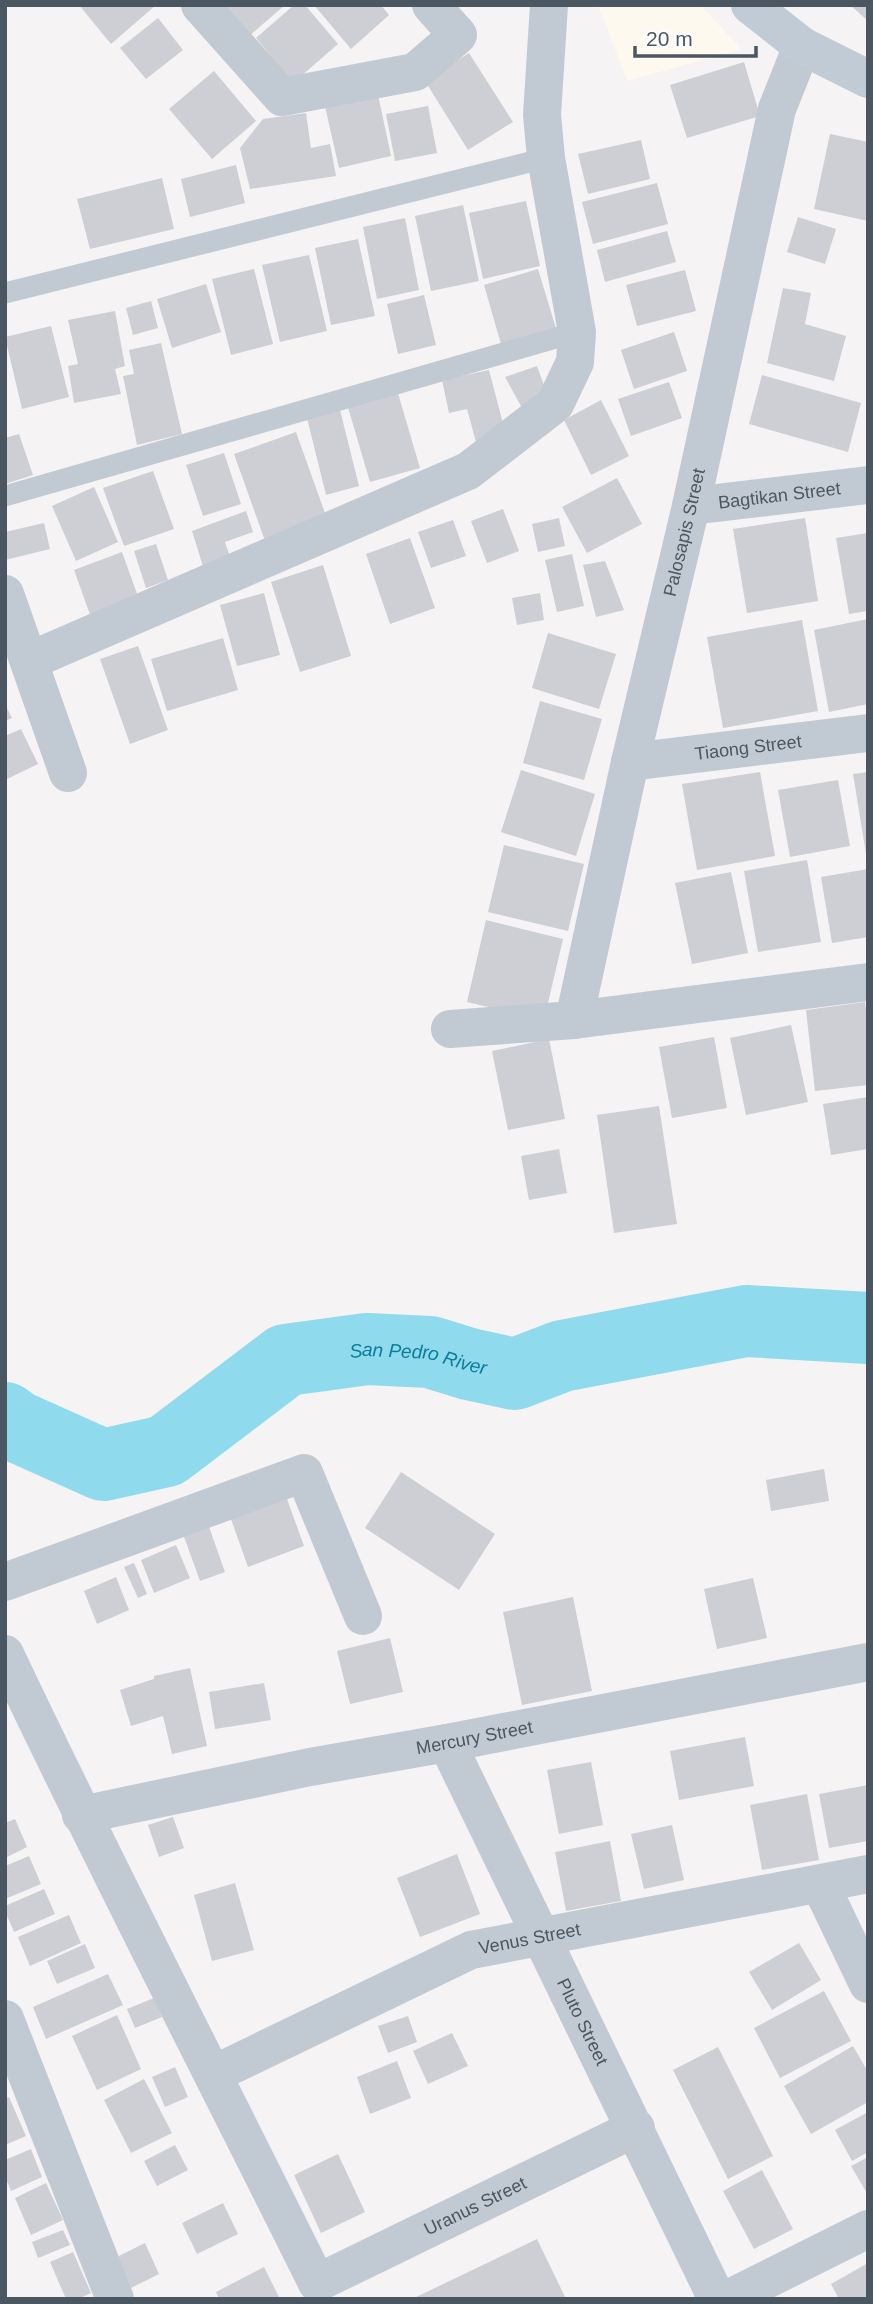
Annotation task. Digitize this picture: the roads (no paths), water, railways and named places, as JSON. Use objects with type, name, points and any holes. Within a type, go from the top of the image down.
[{"type":"main road","points":[[750,5],[802,46],[868,79]]},
{"type":"street","points":[[200,5],[282,96],[415,72],[458,35],[431,5]]},
{"type":"street","points":[[29,661],[468,471],[555,404],[575,362],[577,332],[546,158],[542,115],[549,5]]},
{"type":"street","name":"Palosapis Street","points":[[574,1020],[630,762],[691,506],[777,109],[802,46]]},
{"type":"street","name":"Bagtikan Street","points":[[691,506],[868,485]]},
{"type":"street","points":[[5,594],[68,773]]},
{"type":"street","name":"Tiaong Street","points":[[630,762],[868,733]]},
{"type":"street","points":[[450,1029],[574,1020],[868,982]]},
{"type":"street","points":[[5,1581],[304,1473],[363,1616]]},
{"type":"street","points":[[5,1654],[81,1815],[214,2074],[321,2291]]},
{"type":"street","name":"Mercury Street","points":[[81,1815],[310,1767],[868,1662]]},
{"type":"street","name":"Pluto Street","points":[[447,1743],[717,2299]]},
{"type":"street","name":"Venus Street","points":[[214,2074],[471,1950],[868,1874]]},
{"type":"street","points":[[820,1884],[868,1984]]},
{"type":"street","points":[[5,2019],[115,2299]]},
{"type":"street","name":"Uranus Street","points":[[321,2291],[636,2129]]},
{"type":"street","points":[[728,2299],[868,2228]]},
{"type":"lane","points":[[5,293],[546,158]]},
{"type":"lane","points":[[5,496],[577,332]]},
{"type":"waterway","name":"San Pedro River","points":[[5,1418],[16,1426],[103,1465],[166,1451],[286,1360],[367,1349],[430,1352],[515,1374],[562,1356],[746,1321],[868,1328]]}]
